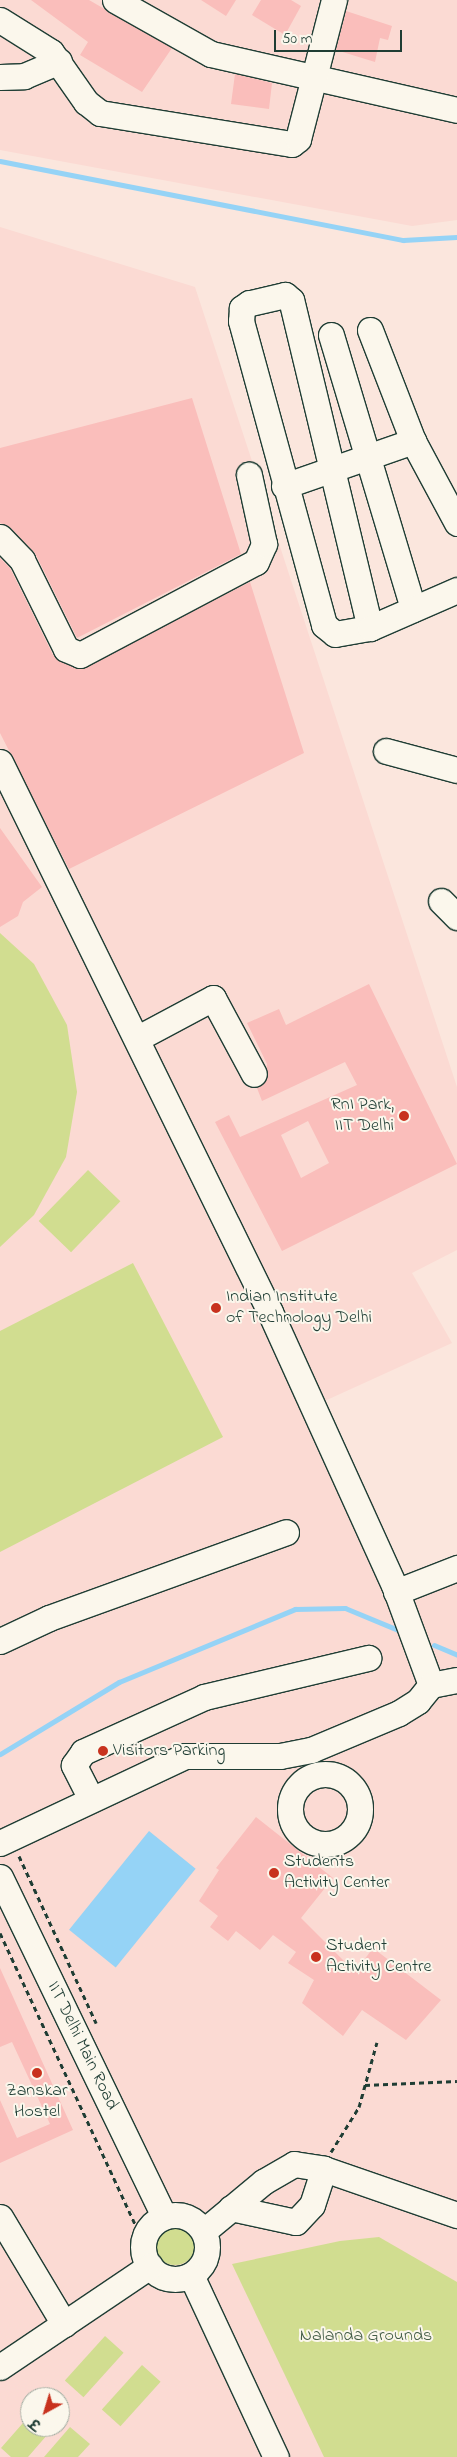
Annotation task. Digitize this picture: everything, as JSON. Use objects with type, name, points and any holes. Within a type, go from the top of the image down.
[{"type":"street","points":[[115,0],[199,50],[457,110]]},
{"type":"street","points":[[0,20],[59,60],[86,102],[100,113],[292,144],[298,139],[334,0]]},
{"type":"street","points":[[0,77],[24,76],[59,60]]},
{"type":"street","points":[[370,628],[291,300],[285,295],[249,302],[242,308],[241,321],[284,486],[324,624],[335,634],[370,628],[457,590]]},
{"type":"street","points":[[370,330],[413,441],[457,523]]},
{"type":"street","points":[[331,335],[413,609]]},
{"type":"street","points":[[284,486],[413,441]]},
{"type":"street","points":[[0,537],[22,560],[66,649],[80,655],[256,562],[264,544],[249,475]]},
{"type":"street","points":[[386,751],[457,770]]},
{"type":"street","points":[[0,762],[138,1038],[270,1312],[396,1592],[431,1684]]},
{"type":"street","points":[[138,1038],[214,998],[254,1074]]},
{"type":"street","points":[[0,1641],[49,1618],[286,1532]]},
{"type":"street","points":[[396,1592],[457,1568]]},
{"type":"street","points":[[91,1799],[74,1765],[84,1752],[204,1697],[368,1658]]},
{"type":"street","points":[[5,1840],[185,1756],[280,1756],[324,1746],[399,1713],[418,1701],[431,1684],[457,1680]]},
{"type":"street","points":[[324,1746],[336,1775]]},
{"type":"street","name":"IIT Delhi Main Road","points":[[0,1877],[164,2216]]},
{"type":"street","points":[[204,2230],[282,2169],[308,2164],[457,2215]]},
{"type":"street","points":[[231,2208],[296,2222],[312,2205],[324,2169]]},
{"type":"street","points":[[164,2216],[188,2216],[204,2230],[207,2256],[191,2275],[168,2278],[150,2266],[144,2240],[148,2228],[164,2216]]},
{"type":"street","points":[[0,2217],[64,2324]]},
{"type":"street","points":[[0,2367],[150,2266]]},
{"type":"street","points":[[191,2275],[276,2457]]},
{"type":"path","points":[[5,1840],[100,2033]]},
{"type":"path","points":[[0,1933],[137,2228]]},
{"type":"path","points":[[324,2169],[335,2139],[359,2107],[377,2042]]},
{"type":"path","points":[[365,2085],[457,2081]]},
{"type":"shaded area","points":[[0,0],[457,0],[457,220],[412,226],[0,150]]},
{"type":"shaded area","name":"Indian Institute of Technology Delhi","points":[[0,227],[195,287],[457,1087],[457,1250],[412,1273],[452,1343],[318,1404],[373,1503],[402,1580],[457,1559],[457,2457],[0,2457]]},
{"type":"green space","points":[[0,933],[34,964],[67,1025],[77,1092],[66,1157],[34,1215],[0,1247]]},
{"type":"green space","points":[[88,1170],[120,1201],[71,1252],[39,1221]]},
{"type":"green space","points":[[133,1263],[223,1437],[0,1552],[0,1331]]},
{"type":"green space","points":[[179,2225],[186,2228],[192,2234],[195,2245],[194,2253],[186,2262],[179,2265],[171,2265],[164,2262],[156,2253],[155,2241],[158,2234],[167,2226]]},
{"type":"green space","name":"Nalanda Grounds","points":[[379,2237],[457,2282],[457,2457],[324,2457],[232,2264],[340,2241]]},
{"type":"green space","points":[[105,2336],[124,2353],[83,2397],[65,2381]]},
{"type":"green space","points":[[142,2365],[161,2382],[120,2426],[102,2410]]},
{"type":"green space","points":[[20,2426],[20,2437],[45,2437],[28,2457],[11,2457],[1,2448]]},
{"type":"green space","points":[[70,2427],[90,2444],[78,2457],[44,2457],[61,2437],[70,2437]]},
{"type":"water","points":[[149,1831],[196,1869],[116,1967],[69,1930]]},
{"type":"building","points":[[31,0],[89,0],[172,48],[142,92],[80,55],[88,42]]},
{"type":"building","points":[[201,0],[236,0],[226,16]]},
{"type":"building","points":[[261,0],[291,0],[301,6],[285,35],[252,15]]},
{"type":"building","points":[[346,11],[392,26],[388,40],[380,38],[375,62],[336,50]]},
{"type":"building","points":[[235,74],[272,83],[269,109],[231,104]]},
{"type":"building","points":[[192,398],[241,554],[77,638],[35,553],[10,527],[0,523],[0,448]]},
{"type":"building","points":[[0,558],[10,568],[53,655],[80,669],[250,582],[304,753],[69,869],[0,733]]},
{"type":"building","points":[[0,828],[42,887],[23,902],[18,916],[0,927]]},
{"type":"building","name":"RnI Park, IIT Delhi","points":[[369,984],[457,1164],[282,1251],[215,1122],[229,1115],[240,1137],[357,1085],[345,1062],[262,1101],[257,1088],[266,1081],[267,1064],[247,1023],[279,1009],[286,1025]],"holes":[[[308,1121],[329,1163],[301,1178],[281,1135]]]},
{"type":"building","points":[[256,1817],[333,1878],[301,1918],[355,1972],[373,1948],[441,2000],[406,2040],[362,2010],[343,2036],[302,2003],[314,1980],[288,1963],[296,1952],[273,1935],[260,1950],[236,1931],[228,1941],[210,1927],[218,1916],[199,1901],[219,1870],[216,1868]]},
{"type":"building","name":"Zanskar Hostel","points":[[0,1968],[73,2130],[0,2163],[0,2100],[17,2138],[50,2124],[12,2042],[0,2047]]},
{"type":"waterway","points":[[0,161],[403,240],[457,237]]},
{"type":"waterway","points":[[0,1754],[119,1682],[295,1609],[345,1608],[403,1632]]},
{"type":"waterway","points":[[434,1645],[457,1655]]},
{"type":"place","name":"RnI Park, IIT Delhi","points":[[404,1116]]},
{"type":"place","name":"Indian Institute of Technology Delhi","points":[[216,1308]]},
{"type":"place","name":"Visitors Parking","points":[[103,1751]]},
{"type":"place","name":"Students Activity Center","points":[[274,1873]]},
{"type":"place","name":"Student Activity Centre","points":[[316,1957]]},
{"type":"place","name":"Zanskar Hostel","points":[[37,2073]]}]
